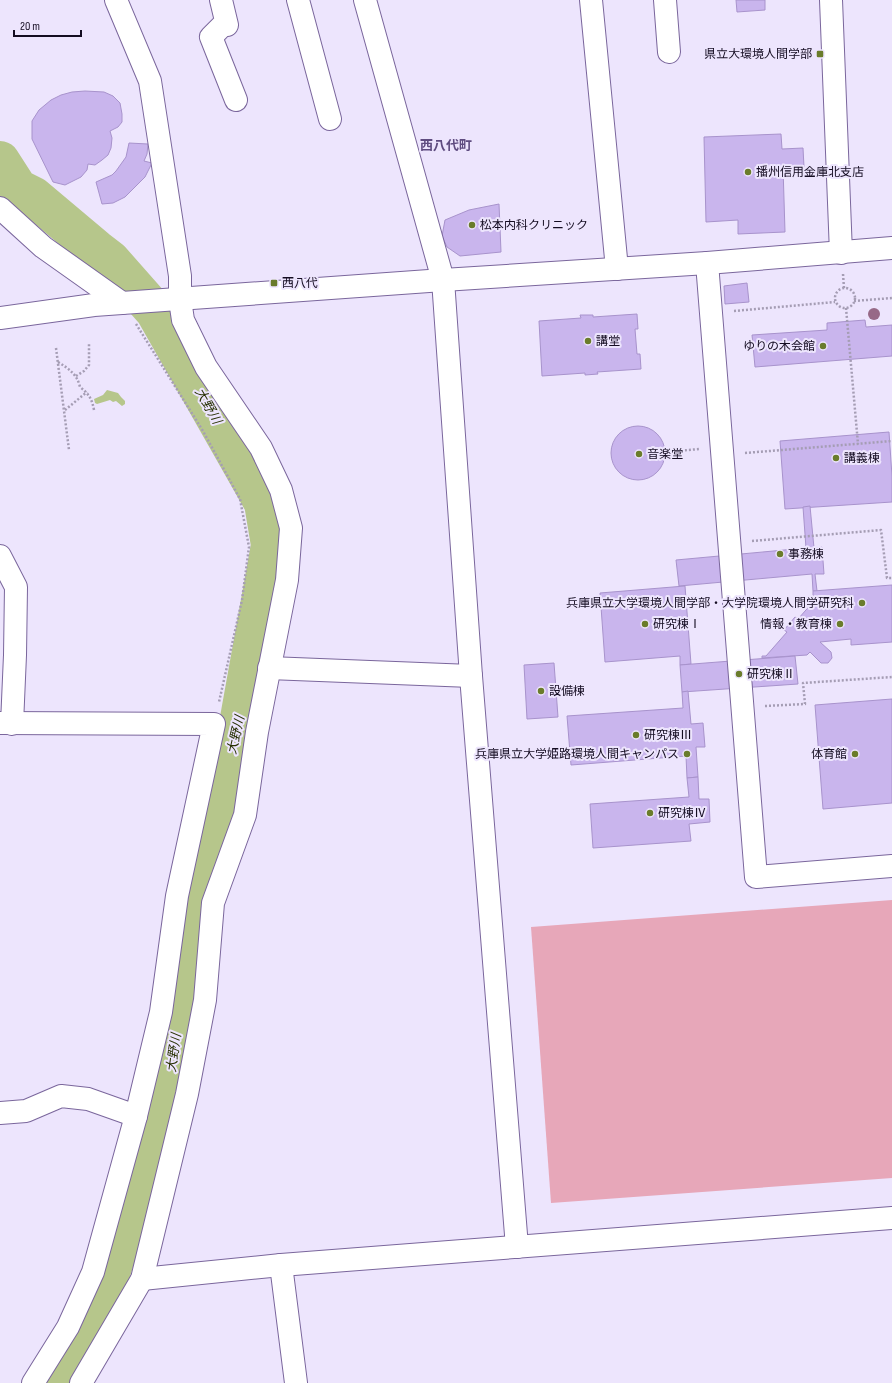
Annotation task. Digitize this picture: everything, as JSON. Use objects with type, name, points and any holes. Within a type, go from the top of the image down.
[{"type":"street","points":[[81,1383],[142,1279],[187,1094],[205,1000],[213,903],[245,815],[257,732],[287,580],[291,528],[281,490],[261,448],[206,367],[175,300],[180,276],[150,81],[116,0]]},
{"type":"street","points":[[220,0],[227,25],[222,26],[211,37],[236,100]]},
{"type":"street","points":[[298,0],[330,119]]},
{"type":"street","points":[[365,0],[443,280],[471,676],[517,1247]]},
{"type":"street","points":[[591,0],[617,269]]},
{"type":"street","points":[[665,0],[669,52]]},
{"type":"street","points":[[831,0],[841,253]]},
{"type":"street","points":[[0,208],[43,247],[122,303]]},
{"type":"street","points":[[0,318],[94,305],[707,263],[892,248]]},
{"type":"street","points":[[707,263],[756,877],[892,866]]},
{"type":"street","points":[[0,556],[16,587],[15,655],[6,723],[214,724],[177,896],[161,1012],[136,1116],[92,1272],[68,1327],[33,1383]]},
{"type":"street","points":[[269,668],[471,676]]},
{"type":"street","points":[[0,1113],[26,1111],[61,1096],[88,1099],[136,1116]]},
{"type":"street","points":[[142,1279],[281,1265],[892,1218]]},
{"type":"street","points":[[281,1265],[296,1383]]},
{"type":"path","points":[[844,288],[850,289],[853,292],[854,301],[852,305],[846,308],[839,306],[835,302],[835,295],[838,290],[844,288]]},
{"type":"path","points":[[854,301],[892,298]]},
{"type":"path","points":[[711,312],[835,302]]},
{"type":"path","points":[[122,303],[203,431],[240,499],[249,547],[242,600],[214,724]]},
{"type":"path","points":[[846,308],[858,444]]},
{"type":"path","points":[[76,376],[84,371],[89,365],[89,344]]},
{"type":"path","points":[[56,348],[70,450]]},
{"type":"path","points":[[58,362],[73,372],[79,381],[80,387],[87,392],[92,399],[94,410]]},
{"type":"path","points":[[64,411],[87,392]]},
{"type":"path","points":[[665,452],[722,451],[892,441]]},
{"type":"path","points":[[730,543],[882,530],[887,578],[892,578]]},
{"type":"path","points":[[743,708],[805,704],[803,683],[892,677]]},
{"type":"shaded area","points":[[107,390],[118,393],[125,401],[125,404],[122,406],[116,401],[113,402],[110,400],[97,404],[95,403],[94,399],[103,395]]},
{"type":"shaded area","points":[[892,900],[892,1178],[551,1203],[531,927]]},
{"type":"building","points":[[736,0],[765,0],[765,10],[737,12]]},
{"type":"building","points":[[72,92],[104,92],[113,96],[120,103],[122,122],[118,127],[110,131],[112,138],[111,148],[108,155],[95,165],[88,164],[87,170],[81,177],[65,185],[53,182],[32,139],[32,121],[39,110],[51,100]]},
{"type":"building","points":[[781,134],[782,149],[803,148],[804,167],[783,167],[785,232],[738,234],[738,220],[706,222],[704,137]]},
{"type":"building","points":[[129,143],[148,144],[147,154],[144,161],[152,163],[145,177],[125,197],[113,203],[102,204],[96,182],[112,175],[116,171],[126,157]]},
{"type":"building","name":"松本内科クリニック","points":[[499,204],[501,252],[460,256],[447,247],[442,236],[445,220],[469,210]]},
{"type":"building","points":[[747,283],[749,302],[725,304],[724,286]]},
{"type":"building","name":"講堂","points":[[637,314],[638,329],[635,329],[637,354],[640,354],[641,369],[597,372],[598,374],[585,375],[585,373],[542,376],[539,321],[581,318],[580,315],[593,315],[593,317]]},
{"type":"building","name":"ゆりの木会館","points":[[865,320],[866,327],[892,325],[892,356],[755,367],[752,335],[827,330],[827,323]]},
{"type":"building","name":"音楽堂","points":[[638,426],[648,428],[657,434],[663,443],[665,453],[663,463],[657,472],[648,478],[638,480],[628,478],[619,472],[613,463],[611,453],[613,443],[619,434],[628,428]]},
{"type":"building","name":"講義棟","points":[[889,432],[892,502],[785,509],[780,441]]},
{"type":"building","name":"事務棟","points":[[810,506],[814,548],[822,547],[824,574],[815,574],[817,591],[813,591],[812,574],[679,586],[676,560],[806,548],[803,507]]},
{"type":"building","name":"情報・教育棟","points":[[892,585],[892,642],[851,645],[851,639],[820,642],[831,652],[832,658],[828,663],[821,663],[810,652],[807,655],[762,658],[762,656],[766,656],[787,632],[784,630],[795,617],[798,619],[813,602],[813,591]]},
{"type":"building","name":"研究棟Ⅰ","points":[[685,586],[691,664],[680,665],[680,656],[605,662],[600,593]]},
{"type":"building","name":"研究棟Ⅱ","points":[[795,656],[798,684],[682,692],[680,665]]},
{"type":"building","name":"設備棟","points":[[554,663],[558,717],[527,719],[524,665]]},
{"type":"building","name":"研究棟Ⅲ","points":[[688,691],[691,724],[703,723],[705,747],[696,747],[698,777],[687,778],[686,756],[571,765],[567,716],[683,708],[682,692]]},
{"type":"building","name":"体育館","points":[[892,699],[892,803],[823,809],[815,705]]},
{"type":"building","name":"研究棟Ⅳ","points":[[698,777],[699,799],[709,799],[710,822],[689,824],[691,841],[593,848],[590,804],[689,797],[687,778]]},
{"type":"waterway","name":"大野川","points":[[0,161],[18,189],[34,197],[110,260],[155,311],[264,503],[271,545],[239,724],[198,895],[169,1090],[95,1320],[59,1383]]},
{"type":"place","name":"県立大環境人間学部","points":[[820,54]]},
{"type":"place","name":"播州信用金庫北支店","points":[[748,172]]},
{"type":"place","name":"松本内科クリニック","points":[[472,225]]},
{"type":"place","name":"西八代","points":[[274,283]]},
{"type":"place","name":"講堂","points":[[588,341]]},
{"type":"place","name":"ゆりの木会館","points":[[823,346]]},
{"type":"place","name":"音楽堂","points":[[639,454]]},
{"type":"place","name":"講義棟","points":[[836,458]]},
{"type":"place","name":"事務棟","points":[[780,554]]},
{"type":"place","name":"兵庫県立大学環境人間学部・大学院環境人間学研究科","points":[[862,603]]},
{"type":"place","name":"研究棟Ⅰ","points":[[645,624]]},
{"type":"place","name":"情報・教育棟","points":[[840,624]]},
{"type":"place","name":"研究棟Ⅱ","points":[[739,674]]},
{"type":"place","name":"設備棟","points":[[541,691]]},
{"type":"place","name":"研究棟Ⅲ","points":[[636,735]]},
{"type":"place","name":"兵庫県立大学姫路環境人間キャンパス","points":[[687,754]]},
{"type":"place","name":"体育館","points":[[855,754]]},
{"type":"place","name":"研究棟Ⅳ","points":[[650,813]]},
{"type":"district","name":"西八代町","points":[[446,146]]}]
